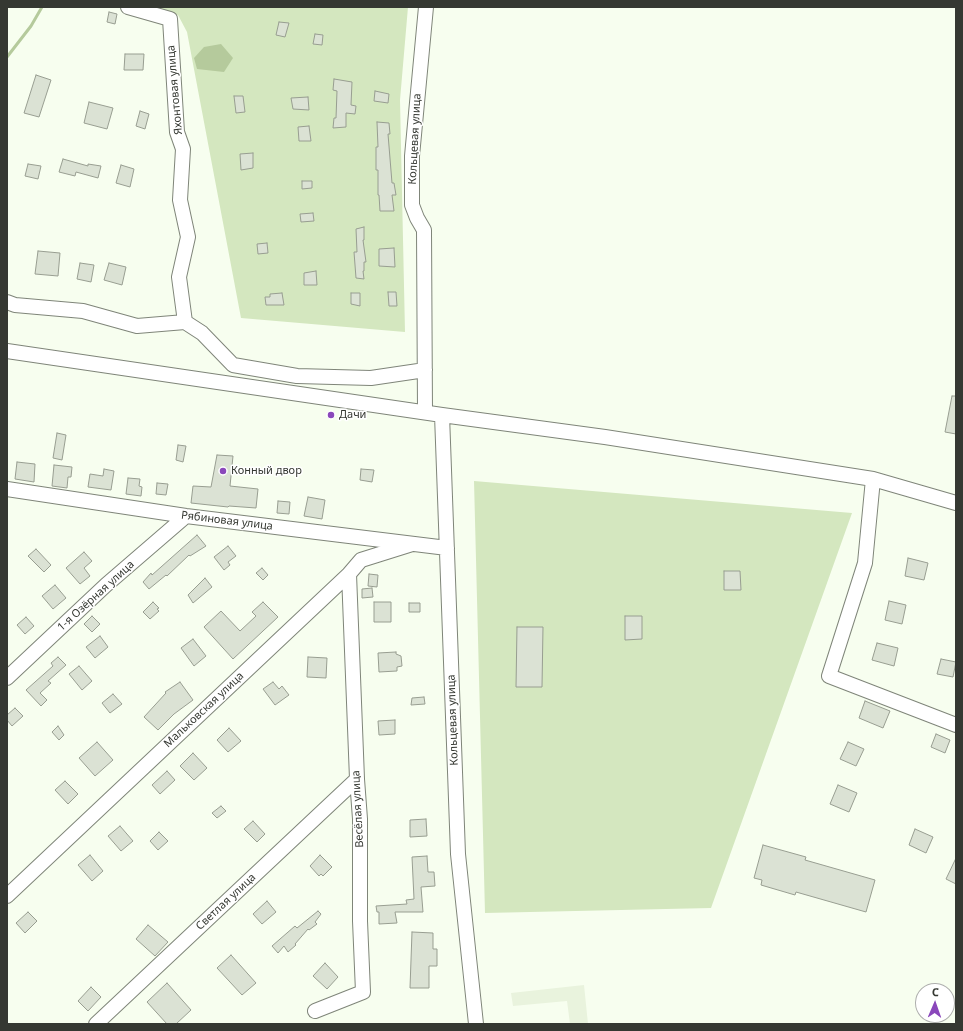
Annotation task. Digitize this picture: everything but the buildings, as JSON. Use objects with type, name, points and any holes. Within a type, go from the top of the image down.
[{"type":"street","name":"Яхонтовая улица","points":[[128,7],[170,19],[177,132],[182,149],[180,200],[188,237],[179,277],[185,322]]},
{"type":"street","name":"Кольцевая улица","points":[[426,7],[412,156],[412,205],[424,230],[426,412]]},
{"type":"street","points":[[7,302],[15,305],[83,311],[137,326],[185,322],[202,333],[233,365],[297,376],[371,378],[425,370]]},
{"type":"street","points":[[7,351],[442,415],[606,437],[873,479],[956,503]]},
{"type":"street","name":"Кольцевая улица","points":[[442,415],[458,854],[476,1024]]},
{"type":"street","points":[[873,479],[865,563],[829,676],[956,725]]},
{"type":"street","name":"Рябиновая улица","points":[[7,490],[186,516],[447,548]]},
{"type":"street","name":"1-я Озёрная улица","points":[[7,678],[106,585],[186,516]]},
{"type":"street","name":"Мальковская улица","points":[[7,896],[349,574],[361,560],[412,544]]},
{"type":"street","name":"Весёлая улица","points":[[315,1012],[363,992],[360,921],[360,819],[357,779],[349,574]]},
{"type":"street","name":"Светлая улица","points":[[96,1024],[357,779]]},
{"type":"shaded area","points":[[139,7],[408,7],[400,100],[405,332],[241,318],[187,32],[178,15]]},
{"type":"shaded area","points":[[221,44],[233,58],[224,72],[197,69],[194,58],[204,47]]},
{"type":"shaded area","points":[[474,481],[852,513],[711,908],[485,913]]},
{"type":"shaded area","points":[[584,985],[588,1024],[570,1024],[567,1001],[513,1006],[511,993]]},
{"type":"waterway","points":[[7,57],[31,26],[42,7]]},
{"type":"place","name":"Дачи","points":[[331,415]]},
{"type":"place","name":"Конный двор","points":[[223,471]]}]
